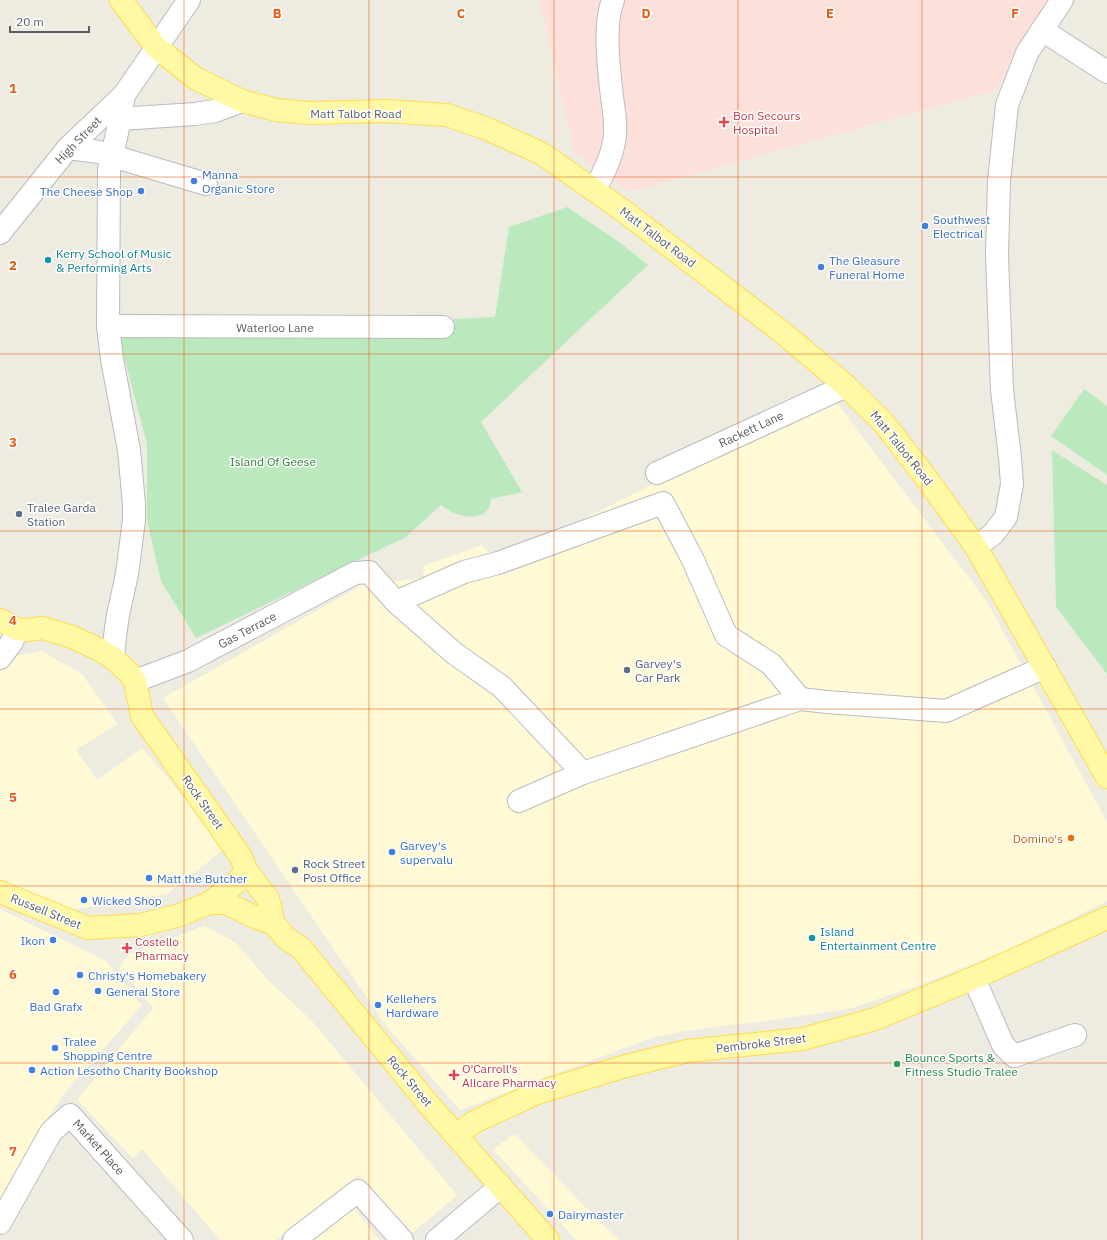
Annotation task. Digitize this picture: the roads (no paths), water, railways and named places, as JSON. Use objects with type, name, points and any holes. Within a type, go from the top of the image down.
[{"type":"main road","name":"Matt Talbot Road","points":[[120,0],[156,47],[195,78],[242,101],[277,110],[309,113],[386,111],[447,115],[485,128],[541,153],[656,235],[782,332],[846,386],[883,422],[924,475],[976,547],[1107,776]]},
{"type":"main road","points":[[9,624],[27,630],[43,628],[72,636],[113,658],[136,681]]},
{"type":"main road","name":"Rock Street","points":[[136,681],[142,716],[233,845],[241,857],[246,870],[268,899],[273,923],[286,938],[301,948],[456,1135],[548,1240]]},
{"type":"main road","points":[[209,903],[236,883],[246,870]]},
{"type":"main road","name":"Russell Street","points":[[0,892],[88,928],[141,925],[180,915],[209,903]]},
{"type":"main road","points":[[209,903],[226,903],[257,918],[273,923]]},
{"type":"main road","name":"Pembroke Street","points":[[456,1135],[476,1122],[537,1093],[626,1066],[687,1051],[803,1039],[875,1019],[974,978],[1107,918]]},
{"type":"street","name":"High Street","points":[[0,233],[68,148],[124,95],[189,0]]},
{"type":"street","points":[[594,190],[604,172],[614,142],[615,116],[611,83],[608,25],[610,7],[613,0]]},
{"type":"street","points":[[976,547],[993,534],[1006,517],[1012,484],[1002,390],[997,256],[999,181],[1007,105],[1027,54],[1062,0]]},
{"type":"street","points":[[1042,30],[1107,72]]},
{"type":"street","points":[[113,658],[114,636],[128,574],[134,520],[129,450],[112,359],[108,326],[109,170],[124,95]]},
{"type":"street","points":[[120,119],[201,113],[214,111],[242,101]]},
{"type":"street","points":[[68,148],[112,155],[206,184]]},
{"type":"street","name":"Waterloo Lane","points":[[108,326],[443,327]]},
{"type":"street","name":"Rackett Lane","points":[[657,473],[846,386]]},
{"type":"street","points":[[583,773],[502,687],[454,653],[396,602],[464,572],[498,564],[663,503],[693,560],[726,635],[771,664],[800,699]]},
{"type":"street","name":"Gas Terrace","points":[[136,681],[188,661],[362,573],[396,602]]},
{"type":"street","points":[[0,658],[12,642],[9,624]]},
{"type":"street","points":[[519,801],[583,773],[800,699],[946,711],[1045,667]]},
{"type":"street","points":[[974,978],[1003,1045],[1014,1056],[1075,1035]]},
{"type":"street","name":"Market Place","points":[[0,1223],[51,1132],[70,1115],[182,1240]]},
{"type":"street","points":[[437,1240],[501,1186]]},
{"type":"street","points":[[294,1240],[358,1191],[402,1240]]},
{"type":"place","name":"Bon Secours Hospital","points":[[724,122]]},
{"type":"place","name":"Manna Organic Store","points":[[194,181]]},
{"type":"place","name":"The Cheese Shop","points":[[141,191]]},
{"type":"place","name":"Southwest Electrical","points":[[925,226]]},
{"type":"place","name":"Kerry School of Music & Performing Arts","points":[[48,260]]},
{"type":"place","name":"The Gleasure Funeral Home","points":[[821,267]]},
{"type":"place","name":"Tralee Garda Station","points":[[19,514]]},
{"type":"place","name":"Garvey's Car Park","points":[[627,670]]},
{"type":"place","name":"Domino's","points":[[1071,838]]},
{"type":"place","name":"Garvey's supervalu","points":[[392,852]]},
{"type":"place","name":"Rock Street Post Office","points":[[295,870]]},
{"type":"place","name":"Matt the Butcher","points":[[149,878]]},
{"type":"place","name":"Wicked Shop","points":[[84,900]]},
{"type":"place","name":"Island Entertainment Centre","points":[[812,938]]},
{"type":"place","name":"Ikon","points":[[53,940]]},
{"type":"place","name":"Costello Pharmacy","points":[[127,948]]},
{"type":"place","name":"Christy's Homebakery","points":[[80,975]]},
{"type":"place","name":"General Store","points":[[98,991]]},
{"type":"place","name":"Bad Grafx","points":[[56,992]]},
{"type":"place","name":"Kellehers Hardware","points":[[378,1005]]},
{"type":"place","name":"Tralee Shopping Centre","points":[[55,1048]]},
{"type":"place","name":"Bounce Sports & Fitness Studio Tralee","points":[[897,1064]]},
{"type":"place","name":"Action Lesotho Charity Bookshop","points":[[32,1070]]},
{"type":"place","name":"O'Carroll's Allcare Pharmacy","points":[[454,1075]]},
{"type":"place","name":"Dairymaster","points":[[550,1214]]},
{"type":"park label","name":"Island Of Geese","points":[[273,461]]}]
